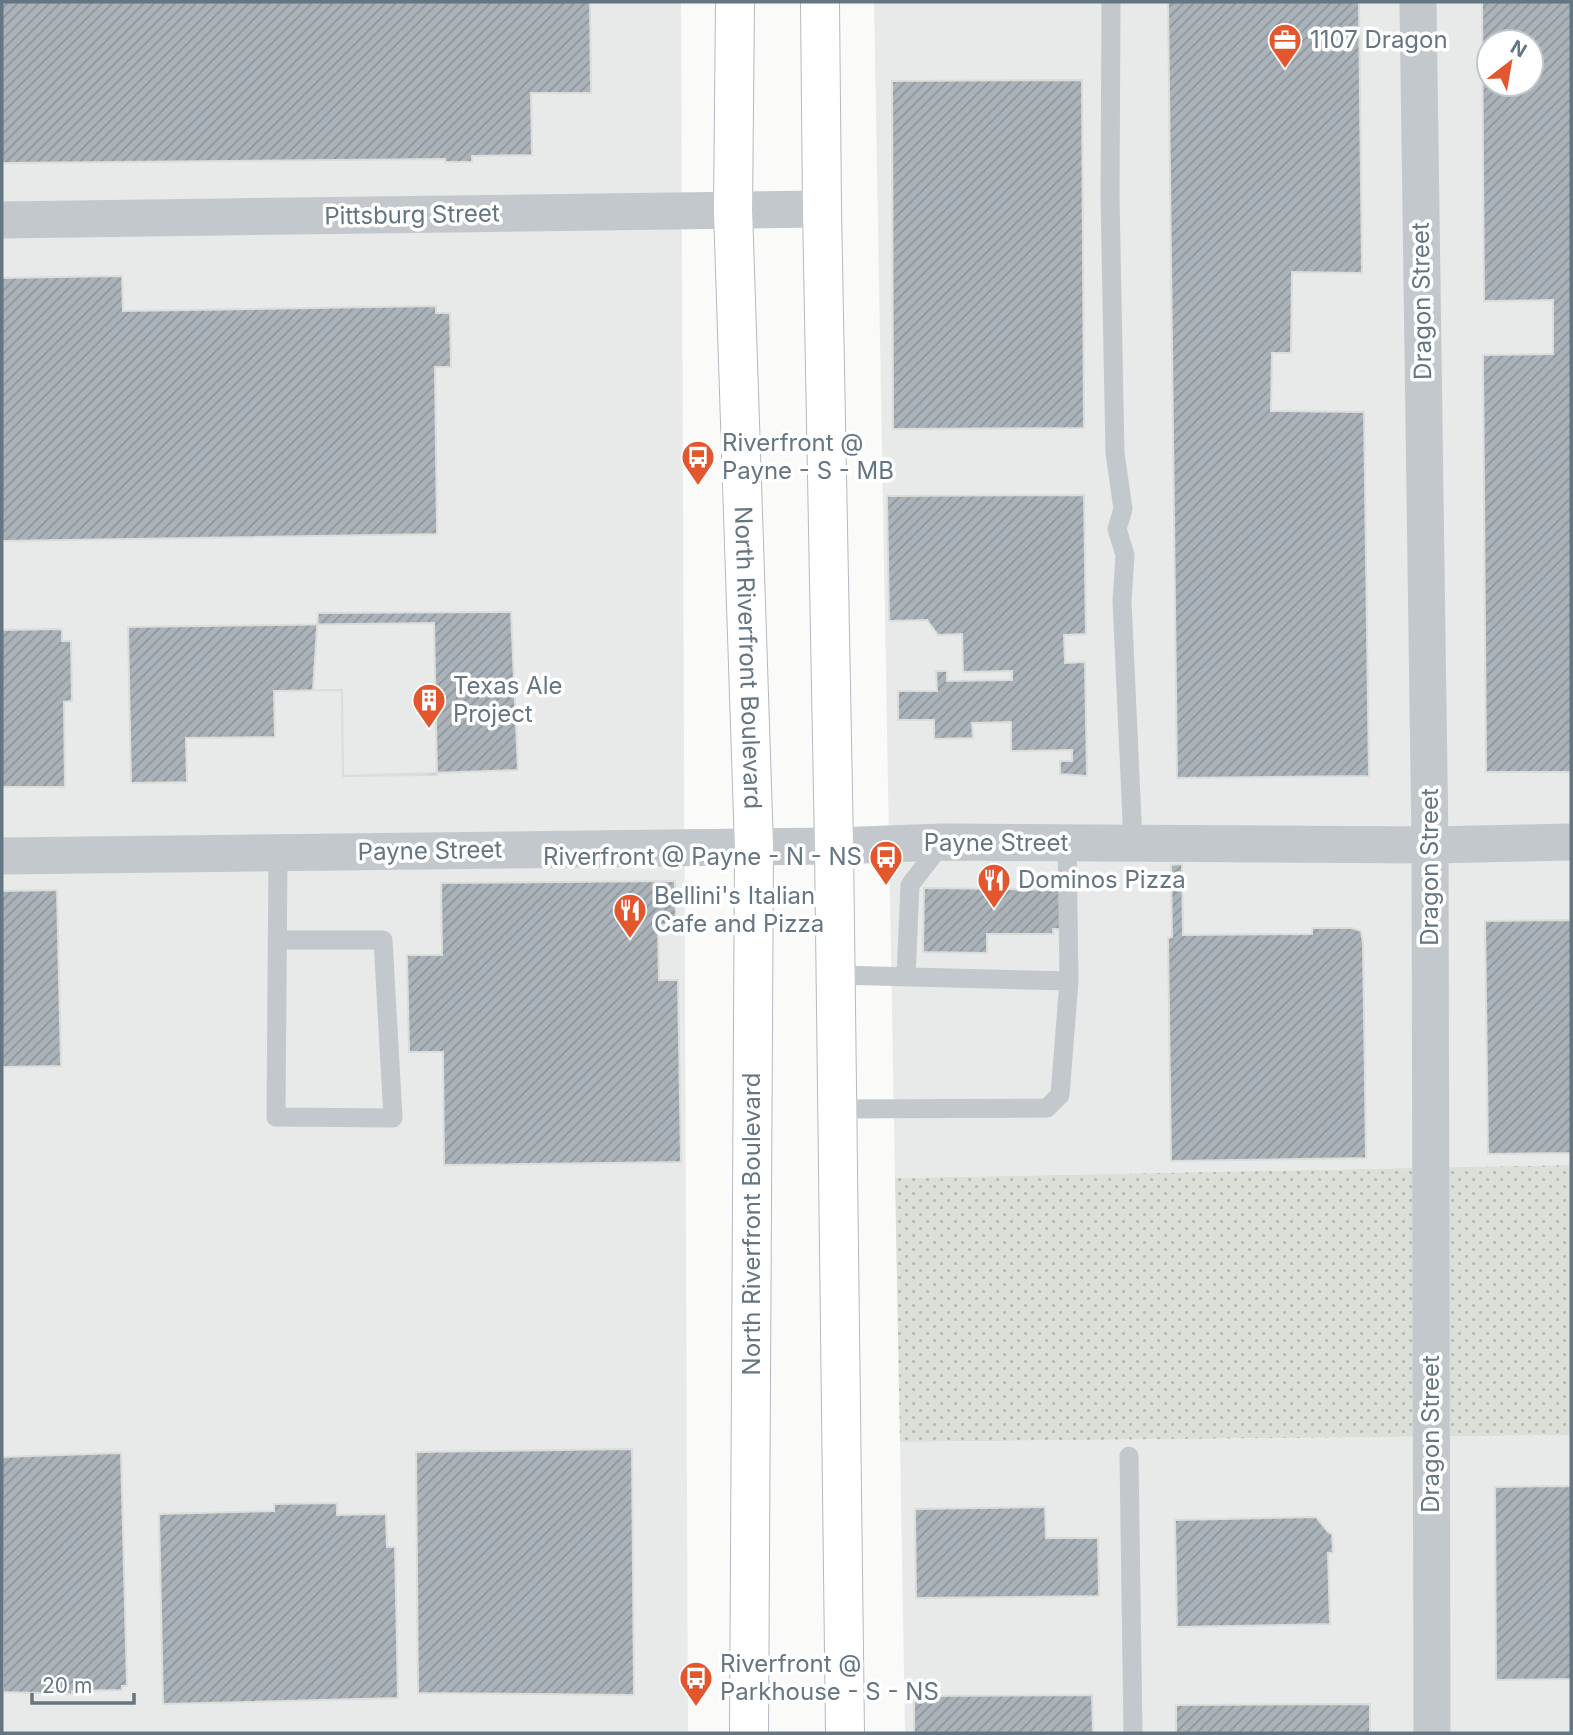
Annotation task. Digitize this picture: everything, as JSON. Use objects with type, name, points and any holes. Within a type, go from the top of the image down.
[{"type":"main road","name":"North Riverfront Boulevard","points":[[735,2],[733,210],[754,847],[749,1733]]},
{"type":"main road","points":[[820,2],[845,1733]]},
{"type":"street","name":"Dragon Street","points":[[1418,2],[1430,845],[1432,1733]]},
{"type":"street","name":"Pittsburg Street","points":[[2,220],[822,209]]},
{"type":"street","name":"Payne Street","points":[[2,856],[834,846],[943,842],[1430,845],[1571,842]]},
{"type":"lane","points":[[1111,2],[1110,198],[1115,453],[1123,509],[1117,529],[1125,555],[1122,601],[1133,842]]},
{"type":"lane","points":[[906,978],[910,884],[943,842]]},
{"type":"lane","points":[[837,1109],[1047,1108],[1060,1095],[1069,981],[1067,843]]},
{"type":"lane","points":[[278,853],[276,1116],[393,1118],[383,940],[278,940]]},
{"type":"lane","points":[[836,975],[1069,981]]},
{"type":"lane","points":[[1129,1456],[1133,1733]]},
{"type":"shaded area","points":[[2,2],[681,2],[688,1733],[2,1733]]},
{"type":"shaded area","points":[[874,2],[1571,2],[1571,1165],[895,1178]]},
{"type":"shaded area","points":[[1571,1165],[1571,1435],[900,1442],[895,1178]]},
{"type":"shaded area","points":[[1571,1435],[1571,1733],[905,1733],[900,1442]]},
{"type":"building","points":[[2,2],[590,2],[591,93],[531,93],[532,155],[472,156],[472,162],[445,162],[445,159],[2,163]]},
{"type":"building","points":[[1168,2],[1359,2],[1362,273],[1292,272],[1291,353],[1272,353],[1271,411],[1364,412],[1369,776],[1177,778]]},
{"type":"building","points":[[1482,2],[1571,2],[1571,772],[1486,772],[1483,355],[1553,354],[1553,300],[1484,301],[1483,98],[1545,98],[1545,28],[1482,28]]},
{"type":"building","points":[[1082,80],[1084,428],[893,429],[892,81]]},
{"type":"building","points":[[122,276],[123,311],[436,306],[436,313],[450,313],[451,367],[435,367],[437,534],[2,541],[2,278]]},
{"type":"building","points":[[1084,495],[1086,634],[1064,635],[1065,663],[1085,662],[1087,776],[1060,774],[1060,761],[1072,761],[1072,750],[1011,751],[1011,722],[972,723],[973,738],[934,739],[934,720],[898,720],[898,691],[937,691],[936,671],[947,671],[947,681],[1012,680],[1012,671],[963,672],[962,634],[938,635],[927,620],[889,621],[887,496]]},
{"type":"building","name":"Texas Ale Project","points":[[511,612],[518,770],[343,776],[342,690],[313,690],[318,613]]},
{"type":"building","points":[[434,623],[437,775],[343,776],[342,690],[274,691],[275,737],[186,738],[187,782],[131,783],[128,627]]},
{"type":"building","points":[[62,629],[62,641],[71,641],[72,701],[64,702],[65,787],[2,787],[2,630]]},
{"type":"building","points":[[1182,864],[1183,935],[1312,934],[1312,928],[1352,928],[1361,931],[1366,1158],[1171,1161],[1168,938],[1172,937],[1171,865]]},
{"type":"building","points":[[675,881],[676,924],[658,925],[659,980],[678,980],[681,1162],[444,1165],[443,1052],[409,1052],[407,955],[442,955],[441,883]]},
{"type":"building","name":"Dominos Pizza","points":[[924,888],[1064,890],[1064,929],[1053,929],[1053,934],[987,934],[987,953],[923,952]]},
{"type":"building","points":[[57,890],[61,1066],[2,1067],[2,891]]},
{"type":"building","points":[[1571,920],[1571,1153],[1488,1154],[1485,921]]},
{"type":"building","points":[[632,1449],[634,1695],[418,1693],[416,1452]]},
{"type":"building","points":[[121,1453],[127,1686],[122,1686],[122,1690],[72,1691],[72,1694],[3,1692],[2,1457]]},
{"type":"building","points":[[1571,1486],[1571,1679],[1496,1680],[1495,1487]]},
{"type":"building","points":[[337,1503],[337,1515],[386,1514],[387,1547],[395,1547],[398,1698],[163,1704],[159,1514],[274,1511],[274,1504]]},
{"type":"building","points":[[1045,1507],[1046,1538],[1098,1538],[1099,1596],[916,1598],[915,1509]]},
{"type":"building","points":[[1316,1517],[1332,1534],[1333,1553],[1328,1553],[1330,1624],[1177,1627],[1175,1520]]},
{"type":"building","points":[[1092,1695],[1093,1733],[914,1733],[914,1696]]},
{"type":"building","points":[[1370,1704],[1370,1733],[1176,1733],[1176,1705]]},
{"type":"place","name":"1107 Dragon","points":[[1285,70]]},
{"type":"place","name":"Riverfront @ Payne - S - MB","points":[[698,487]]},
{"type":"place","name":"Texas Ale Project","points":[[429,730]]},
{"type":"place","name":"Riverfront @ Payne - N - NS","points":[[886,887]]},
{"type":"place","name":"Dominos Pizza","points":[[994,910]]},
{"type":"place","name":"Bellini's Italian Cafe and Pizza","points":[[630,940]]},
{"type":"place","name":"Riverfront @ Parkhouse - S - NS","points":[[696,1708]]}]
